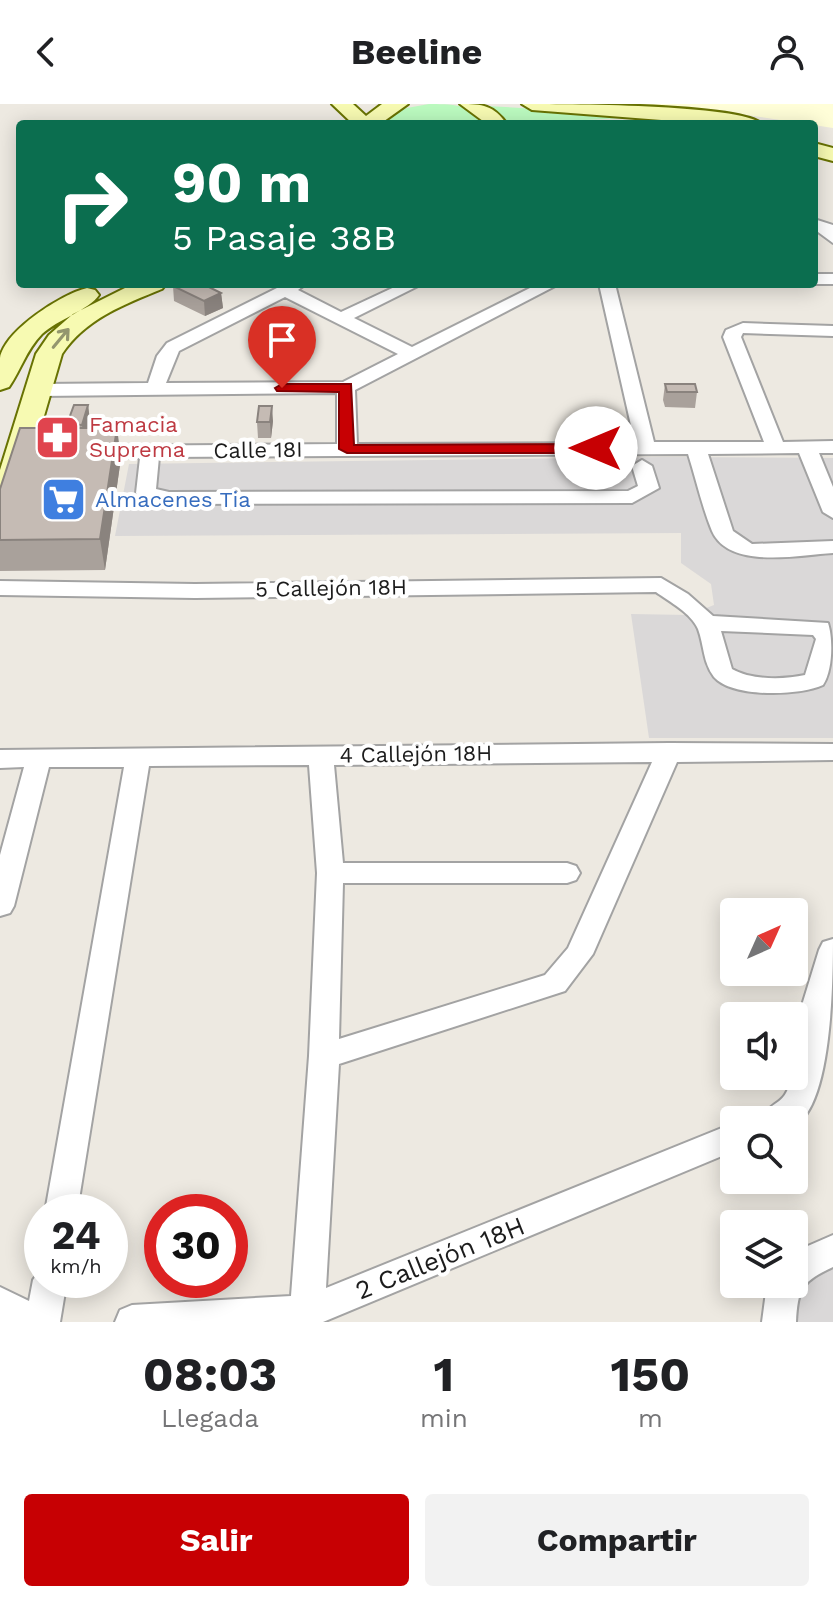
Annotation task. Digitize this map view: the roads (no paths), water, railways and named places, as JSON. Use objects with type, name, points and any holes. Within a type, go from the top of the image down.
[{"type":"main road","points":[[342,104],[361,120]]},
{"type":"main road","points":[[371,120],[398,104]]},
{"type":"main road","points":[[470,104],[495,120]]},
{"type":"main road","points":[[532,104],[725,120]]},
{"type":"main road","points":[[0,382],[12,354],[30,330],[65,305],[105,288]]},
{"type":"main road","points":[[0,516],[27,453],[49,354],[57,340],[89,314],[145,288]]},
{"type":"street","points":[[818,225],[828,229],[833,238]]},
{"type":"street","points":[[155,389],[166,356],[173,347],[289,288]]},
{"type":"street","points":[[293,288],[341,318],[413,354]]},
{"type":"street","points":[[341,318],[405,288]]},
{"type":"street","points":[[40,390],[346,387],[543,288]]},
{"type":"street","points":[[150,451],[146,493],[169,498],[632,497],[649,488],[608,288]]},
{"type":"street","points":[[776,448],[732,337],[735,330],[833,331]]},
{"type":"street","points":[[346,387],[347,449]]},
{"type":"street","name":"Calle 18I","points":[[63,453],[347,449],[644,457],[696,448],[833,447]]},
{"type":"street","points":[[696,448],[723,533],[733,543],[748,551],[833,547]]},
{"type":"street","points":[[807,448],[833,512]]},
{"type":"street","name":"5 Callejón 18H","points":[[0,588],[195,591],[661,585],[707,623]]},
{"type":"street","points":[[707,623],[820,628],[828,638],[815,680],[804,686],[733,680],[722,670],[707,623]]},
{"type":"street","points":[[324,1056],[555,983],[579,954],[669,751]]},
{"type":"street","name":"4 Callejón 18H","points":[[0,759],[833,752]]},
{"type":"street","points":[[307,1312],[324,1056],[330,873],[321,755]]},
{"type":"street","points":[[64,1194],[138,757]]},
{"type":"street","points":[[0,906],[38,760]]},
{"type":"street","points":[[330,873],[567,873]]},
{"type":"street","points":[[796,1106],[805,1088],[814,1015],[833,950]]},
{"type":"street","name":"2 Callejón 18H","points":[[132,1322],[307,1312],[720,1143]]},
{"type":"street","points":[[808,1262],[833,1250]]},
{"type":"street","points":[[43,1322],[47,1298]]},
{"type":"street","points":[[779,1322],[781,1298]]},
{"type":"street","points":[[0,1303],[33,1322]]},
{"type":"place","name":"Famacia Suprema","points":[[58,437]]},
{"type":"place","name":"Almacenes Tia","points":[[64,499]]}]
